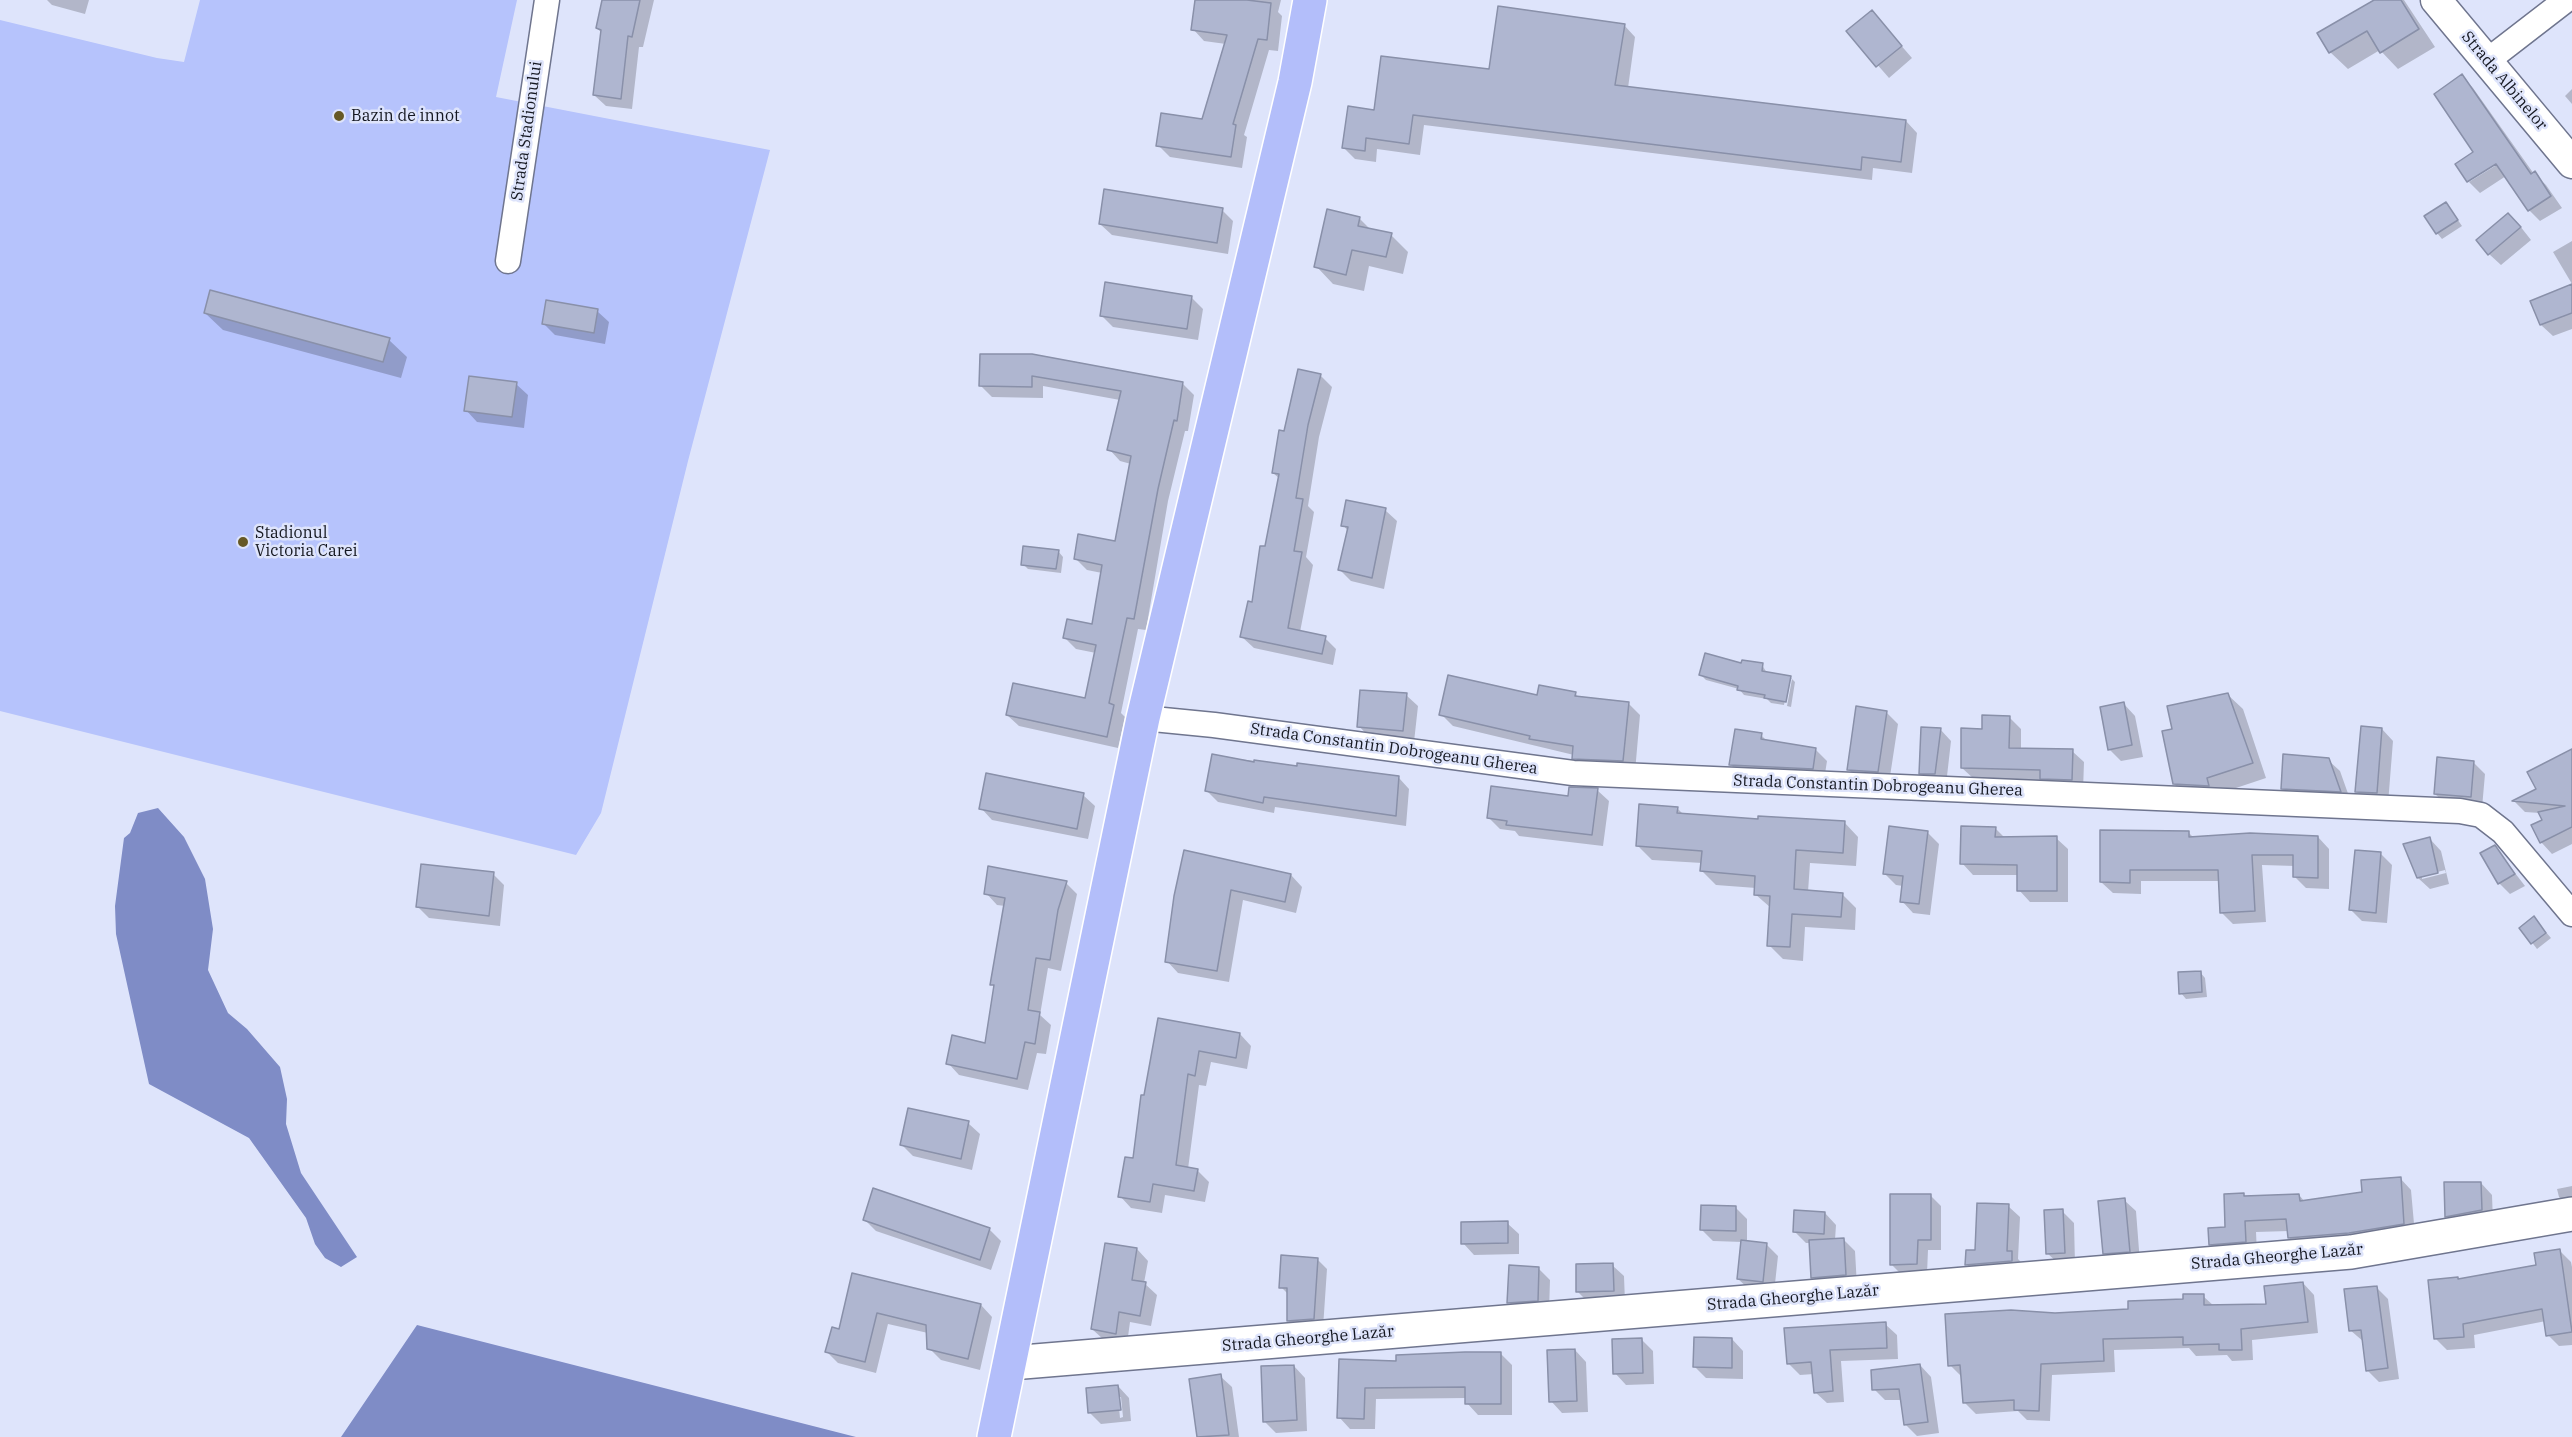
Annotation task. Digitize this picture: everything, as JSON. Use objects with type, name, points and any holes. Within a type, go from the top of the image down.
[{"type":"main road","points":[[994,1437],[1143,718],[1295,82],[1310,0]]},
{"type":"main road","name":"Strada Gheorghe Lazăr","points":[[1011,1363],[2351,1252],[2572,1214]]},
{"type":"street","name":"Strada Stadionului","points":[[508,261],[547,0]]},
{"type":"street","name":"Strada Albinelor","points":[[2436,0],[2572,163]]},
{"type":"street","points":[[2487,61],[2566,0]]},
{"type":"street","name":"Strada Constantin Dobrogeanu Gherea","points":[[1143,718],[1214,725],[1573,773],[2460,811],[2481,815],[2503,832],[2572,914]]},
{"type":"shaded area","points":[[200,0],[517,0],[496,97],[770,150],[688,461],[601,813],[576,855],[0,711],[0,20],[157,58],[184,62]]},
{"type":"shaded area","points":[[158,808],[184,837],[205,879],[213,929],[208,970],[228,1013],[247,1029],[280,1067],[287,1099],[286,1124],[301,1173],[357,1257],[341,1267],[325,1258],[315,1244],[306,1218],[249,1138],[149,1084],[116,934],[115,906],[124,838],[130,833],[138,813]]},
{"type":"shaded area","points":[[417,1325],[856,1437],[341,1437]]},
{"type":"building","points":[[602,0],[640,0],[632,37],[628,36],[621,99],[593,95],[601,30],[596,28]]},
{"type":"building","points":[[1195,0],[1247,0],[1271,3],[1267,40],[1258,39],[1233,124],[1236,125],[1231,157],[1156,146],[1161,113],[1202,119],[1227,35],[1191,30]]},
{"type":"building","points":[[2374,0],[2401,0],[2419,29],[2380,53],[2367,31],[2329,53],[2317,33]]},
{"type":"building","points":[[1498,6],[1625,24],[1615,85],[1906,120],[1901,162],[1862,157],[1861,170],[1413,115],[1409,144],[1366,138],[1365,151],[1342,148],[1348,106],[1374,110],[1381,56],[1489,69]]},
{"type":"building","points":[[1872,10],[1902,46],[1876,67],[1846,31]]},
{"type":"building","points":[[2462,74],[2531,174],[2535,171],[2551,196],[2528,211],[2496,164],[2467,182],[2455,164],[2473,152],[2434,94]]},
{"type":"building","points":[[1104,189],[1223,208],[1217,243],[1099,224]]},
{"type":"building","points":[[2446,202],[2458,220],[2436,234],[2424,216]]},
{"type":"building","points":[[1327,209],[1360,217],[1358,226],[1392,233],[1386,257],[1352,250],[1346,275],[1314,267]]},
{"type":"building","points":[[2508,213],[2521,227],[2488,255],[2476,240]]},
{"type":"building","points":[[1105,282],[1192,296],[1187,329],[1100,316]]},
{"type":"building","points":[[2572,284],[2572,313],[2540,325],[2530,301]]},
{"type":"building","points":[[210,290],[390,338],[383,362],[204,313]]},
{"type":"building","points":[[546,300],[598,309],[594,333],[542,324]]},
{"type":"building","points":[[980,354],[1032,354],[1183,382],[1177,421],[1174,420],[1158,489],[1134,619],[1127,618],[1109,703],[1114,705],[1107,737],[1006,715],[1013,683],[1085,698],[1096,645],[1063,638],[1067,619],[1092,624],[1102,565],[1074,559],[1078,534],[1115,541],[1131,456],[1107,450],[1121,391],[1032,376],[1032,387],[979,386]]},
{"type":"building","points":[[1298,369],[1321,374],[1308,425],[1296,498],[1303,499],[1294,551],[1302,552],[1288,628],[1326,636],[1322,654],[1240,637],[1248,601],[1252,602],[1260,546],[1265,546],[1279,474],[1272,473],[1279,430],[1284,431]]},
{"type":"building","points":[[469,376],[517,382],[512,417],[464,411]]},
{"type":"building","points":[[1346,500],[1386,508],[1372,578],[1338,570],[1348,527],[1341,526]]},
{"type":"building","points":[[1023,546],[1059,550],[1056,569],[1021,565]]},
{"type":"building","points":[[1705,653],[1741,663],[1742,660],[1763,663],[1762,671],[1791,676],[1786,702],[1764,698],[1765,695],[1737,690],[1738,686],[1699,675]]},
{"type":"building","points":[[1448,675],[1537,695],[1539,685],[1576,692],[1575,696],[1629,702],[1623,761],[1572,759],[1573,746],[1529,739],[1530,736],[1439,715]]},
{"type":"building","points":[[1360,690],[1407,693],[1403,731],[1357,727]]},
{"type":"building","points":[[2228,693],[2253,763],[2207,778],[2209,786],[2173,784],[2162,731],[2172,729],[2167,706]]},
{"type":"building","points":[[2124,702],[2132,745],[2108,750],[2100,707]]},
{"type":"building","points":[[1856,706],[1887,711],[1878,772],[1847,770]]},
{"type":"building","points":[[1982,715],[2010,716],[2009,748],[2073,749],[2072,780],[2040,779],[2040,770],[1961,768],[1961,728],[1982,729]]},
{"type":"building","points":[[2361,726],[2382,728],[2377,793],[2355,792]]},
{"type":"building","points":[[1921,727],[1941,728],[1935,774],[1919,774]]},
{"type":"building","points":[[1735,729],[1762,733],[1761,739],[1816,748],[1813,769],[1729,765]]},
{"type":"building","points":[[2572,749],[2572,827],[2540,843],[2531,825],[2542,820],[2538,812],[2565,806],[2512,801],[2536,789],[2527,772]]},
{"type":"building","points":[[1212,754],[1254,762],[1254,760],[1297,766],[1297,763],[1399,776],[1396,816],[1264,797],[1263,803],[1205,791]]},
{"type":"building","points":[[2283,754],[2329,758],[2341,792],[2281,789]]},
{"type":"building","points":[[2437,757],[2474,761],[2471,797],[2434,794]]},
{"type":"building","points":[[986,773],[1084,793],[1077,829],[979,809]]},
{"type":"building","points":[[1491,786],[1568,796],[1569,787],[1598,788],[1592,835],[1506,825],[1507,821],[1487,818]]},
{"type":"building","points":[[1639,804],[1678,807],[1677,813],[1758,819],[1758,816],[1845,821],[1843,853],[1796,850],[1794,889],[1843,893],[1841,917],[1792,914],[1790,947],[1767,946],[1770,896],[1754,895],[1755,876],[1700,871],[1702,851],[1636,846]]},
{"type":"building","points":[[1889,826],[1928,831],[1919,904],[1900,902],[1903,876],[1883,874]]},
{"type":"building","points":[[1961,826],[1996,827],[1995,837],[2057,836],[2057,891],[2017,891],[2017,865],[1960,864]]},
{"type":"building","points":[[2100,830],[2189,831],[2189,837],[2250,833],[2318,836],[2318,878],[2293,877],[2293,855],[2252,855],[2255,911],[2220,913],[2218,870],[2130,870],[2130,883],[2100,882]]},
{"type":"building","points":[[2430,837],[2438,873],[2417,878],[2403,844]]},
{"type":"building","points":[[2495,845],[2515,874],[2498,884],[2480,853]]},
{"type":"building","points":[[1184,850],[1291,874],[1285,902],[1231,890],[1217,971],[1165,962],[1174,896]]},
{"type":"building","points":[[2355,850],[2381,852],[2376,913],[2349,910]]},
{"type":"building","points":[[421,864],[494,872],[489,916],[416,907]]},
{"type":"building","points":[[988,866],[1067,881],[1058,910],[1050,960],[1036,958],[1028,1010],[1040,1012],[1035,1044],[1025,1042],[1017,1079],[946,1064],[952,1035],[985,1043],[994,985],[990,985],[1005,898],[984,894]]},
{"type":"building","points":[[2534,916],[2546,933],[2531,944],[2519,928]]},
{"type":"building","points":[[2201,971],[2202,992],[2179,994],[2178,972]]},
{"type":"building","points":[[1158,1018],[1240,1033],[1236,1058],[1199,1051],[1195,1076],[1188,1074],[1176,1165],[1198,1169],[1194,1191],[1153,1184],[1150,1202],[1118,1197],[1125,1157],[1133,1158],[1141,1095],[1144,1095]]},
{"type":"building","points":[[908,1108],[969,1121],[961,1159],[900,1145]]},
{"type":"building","points":[[2401,1177],[2404,1224],[2349,1233],[2288,1238],[2286,1219],[2245,1221],[2246,1242],[2209,1245],[2208,1228],[2225,1227],[2224,1194],[2244,1193],[2244,1196],[2299,1194],[2300,1201],[2362,1192],[2361,1180]]},
{"type":"building","points":[[2444,1182],[2481,1182],[2482,1210],[2445,1217]]},
{"type":"building","points":[[873,1188],[990,1228],[980,1260],[863,1220]]},
{"type":"building","points":[[1890,1194],[1931,1194],[1931,1240],[1918,1240],[1917,1264],[1890,1265]]},
{"type":"building","points":[[2125,1198],[2130,1252],[2103,1254],[2098,1201]]},
{"type":"building","points":[[1977,1203],[2009,1204],[2007,1251],[2012,1251],[2012,1261],[1965,1265],[1966,1250],[1975,1250]]},
{"type":"building","points":[[1701,1205],[1736,1206],[1736,1231],[1700,1230]]},
{"type":"building","points":[[2063,1209],[2065,1253],[2046,1254],[2044,1210]]},
{"type":"building","points":[[1794,1210],[1825,1212],[1824,1234],[1793,1232]]},
{"type":"building","points":[[1508,1221],[1508,1243],[1461,1244],[1461,1222]]},
{"type":"building","points":[[1844,1238],[1846,1275],[1811,1278],[1809,1240]]},
{"type":"building","points":[[1741,1240],[1767,1243],[1763,1282],[1737,1279]]},
{"type":"building","points":[[1105,1243],[1137,1248],[1132,1280],[1146,1282],[1140,1316],[1119,1312],[1116,1334],[1091,1329]]},
{"type":"building","points":[[2560,1249],[2572,1332],[2546,1336],[2542,1309],[2463,1324],[2464,1337],[2434,1339],[2428,1280],[2458,1277],[2458,1279],[2536,1265],[2534,1253]]},
{"type":"building","points":[[1281,1255],[1318,1258],[1314,1319],[1287,1321],[1287,1288],[1279,1288]]},
{"type":"building","points":[[1613,1263],[1614,1291],[1576,1292],[1576,1264]]},
{"type":"building","points":[[1509,1265],[1539,1267],[1538,1301],[1507,1303]]},
{"type":"building","points":[[852,1273],[981,1304],[968,1359],[927,1349],[926,1325],[877,1313],[865,1362],[825,1352],[832,1327],[839,1329]]},
{"type":"building","points":[[2303,1282],[2308,1322],[2241,1329],[2242,1350],[2219,1350],[2219,1344],[2183,1345],[2183,1337],[2103,1339],[2104,1361],[2041,1364],[2039,1411],[2014,1410],[2014,1400],[1963,1403],[1960,1365],[1948,1366],[1945,1314],[2011,1310],[2055,1313],[2128,1309],[2128,1301],[2183,1299],[2183,1294],[2204,1294],[2204,1305],[2266,1304],[2264,1286]]},
{"type":"building","points":[[2377,1286],[2388,1368],[2366,1371],[2361,1330],[2349,1331],[2344,1289]]},
{"type":"building","points":[[1886,1322],[1887,1348],[1830,1350],[1833,1391],[1814,1393],[1811,1362],[1787,1364],[1784,1328]]},
{"type":"building","points":[[1694,1337],[1732,1338],[1732,1368],[1693,1367]]},
{"type":"building","points":[[1642,1338],[1643,1373],[1613,1374],[1612,1339]]},
{"type":"building","points":[[1575,1349],[1577,1401],[1549,1402],[1547,1350]]},
{"type":"building","points":[[1501,1352],[1501,1404],[1465,1404],[1465,1387],[1365,1388],[1364,1419],[1337,1418],[1339,1359],[1396,1361],[1396,1355]]},
{"type":"building","points":[[1920,1364],[1928,1422],[1904,1425],[1899,1389],[1872,1390],[1871,1370]]},
{"type":"building","points":[[1294,1365],[1297,1420],[1263,1422],[1261,1366]]},
{"type":"building","points":[[1221,1374],[1229,1435],[1197,1437],[1189,1379]]},
{"type":"building","points":[[1118,1385],[1121,1410],[1088,1413],[1086,1388]]},
{"type":"place","name":"Bazin de innot","points":[[339,116]]},
{"type":"place","name":"Stadionul Victoria Carei","points":[[243,542]]}]
